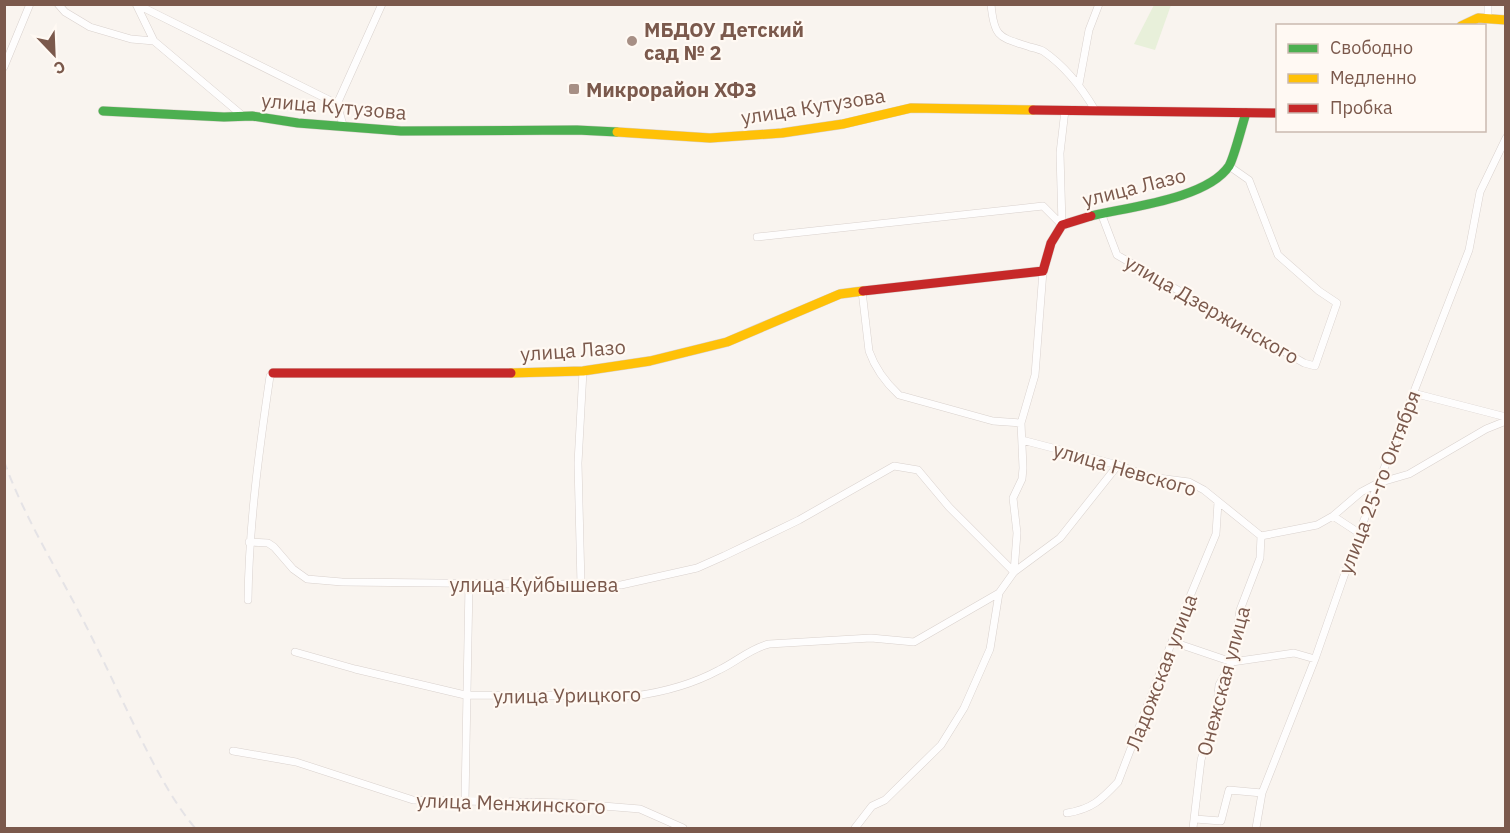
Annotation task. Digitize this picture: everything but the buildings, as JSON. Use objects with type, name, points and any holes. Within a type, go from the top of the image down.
[{"type":"street","points":[[4,67],[30,4]]},
{"type":"street","points":[[58,4],[65,12],[90,27],[131,39],[154,41]]},
{"type":"street","points":[[136,4],[154,41],[243,116]]},
{"type":"street","points":[[136,4],[337,104]]},
{"type":"street","points":[[343,125],[337,104],[382,4]]},
{"type":"street","points":[[991,4],[992,18],[1001,38],[1042,51],[1079,84],[1095,110]]},
{"type":"street","points":[[1079,84],[1089,30],[1100,4]]},
{"type":"street","points":[[1488,4],[1488,18]]},
{"type":"street","points":[[1465,24],[1478,18],[1506,20]]},
{"type":"street","name":"улица Кутузова","points":[[102,111],[243,116],[401,131],[577,130],[710,138],[782,133],[911,108],[1246,113]]},
{"type":"street","points":[[1062,225],[1060,153],[1065,110]]},
{"type":"street","points":[[1229,166],[1246,113],[1276,113]]},
{"type":"street","name":"улица 25-го Октября","points":[[1256,828],[1262,793],[1315,659],[1378,483],[1469,250],[1480,192],[1506,138]]},
{"type":"street","name":"улица Лазо","points":[[248,600],[249,542],[263,424],[270,376],[273,373],[583,371],[650,361],[727,342],[840,294],[1043,270],[1051,243],[1062,225],[1101,213],[1185,195],[1205,187],[1229,166]]},
{"type":"street","name":"улица Дзержинского","points":[[1101,213],[1117,255],[1304,363],[1315,366],[1337,303],[1319,291],[1278,255],[1249,180],[1229,166]]},
{"type":"street","name":"улица Лазо","points":[[757,237],[1043,206],[1062,225]]},
{"type":"street","points":[[1014,572],[1017,533],[1013,498],[1022,479],[1020,423],[1035,375],[1043,270]]},
{"type":"street","points":[[862,291],[869,351],[888,384],[899,395],[993,421],[1020,423]]},
{"type":"street","points":[[581,585],[578,463],[583,371]]},
{"type":"street","points":[[1413,393],[1506,417]]},
{"type":"street","points":[[1261,536],[1317,525],[1333,516],[1360,492],[1378,483],[1409,474],[1486,429],[1506,421]]},
{"type":"street","name":"улица Невского","points":[[1022,440],[1118,465],[1150,477],[1189,482],[1204,490],[1261,536]]},
{"type":"street","points":[[855,828],[872,806],[885,800],[940,745],[958,717],[990,649],[999,593],[1014,572],[1060,538],[1118,465]]},
{"type":"street","name":"улица Куйбышева","points":[[249,542],[268,543],[293,569],[307,579],[342,582],[621,585],[697,568],[799,520],[894,466],[918,470],[949,507],[1014,572]]},
{"type":"street","name":"Ладожская улица","points":[[1067,813],[1086,810],[1101,800],[1118,782],[1216,534],[1218,502]]},
{"type":"street","points":[[1333,516],[1359,533]]},
{"type":"street","name":"Онежская улица","points":[[1193,828],[1201,760],[1217,705],[1219,685],[1232,662],[1240,610],[1260,558],[1261,536]]},
{"type":"street","points":[[465,801],[465,695],[469,584]]},
{"type":"street","name":"улица Урицкого","points":[[295,652],[465,695],[634,696],[658,692],[701,678],[720,670],[754,649],[769,644],[871,638],[914,642],[999,593]]},
{"type":"street","points":[[1173,642],[1232,662],[1294,653],[1315,659]]},
{"type":"street","name":"улица Менжинского","points":[[233,751],[297,762],[413,801],[566,803],[640,809],[683,828]]},
{"type":"street","points":[[1195,819],[1221,822],[1228,790],[1262,793]]},
{"type":"green space","points":[[1154,5],[1171,5],[1155,50],[1134,44]]},
{"type":"railway","points":[[4,461],[31,522],[83,620],[150,756],[171,794],[195,828]]},
{"type":"traffic: fast","points":[[103,111],[224,117],[252,116],[298,123],[401,131],[577,130],[617,132]]},
{"type":"traffic: fast","points":[[1091,216],[1166,200],[1185,194],[1218,177],[1231,162],[1246,113]]},
{"type":"traffic: slow","points":[[1465,24],[1478,18],[1506,20]]},
{"type":"traffic: slow","points":[[617,132],[710,138],[782,133],[843,124],[911,108],[1033,110]]},
{"type":"traffic: slow","points":[[511,373],[583,371],[650,361],[727,342],[840,294],[863,291]]},
{"type":"traffic: jam","points":[[1033,110],[1276,113]]},
{"type":"traffic: jam","points":[[863,291],[1043,271],[1051,243],[1062,225],[1091,216]]},
{"type":"traffic: jam","points":[[273,373],[511,373]]},
{"type":"place","name":"МБДОУ Детский сад № 2","points":[[632,41]]},
{"type":"place","name":"Микрорайон ХФЗ","points":[[574,89]]}]
